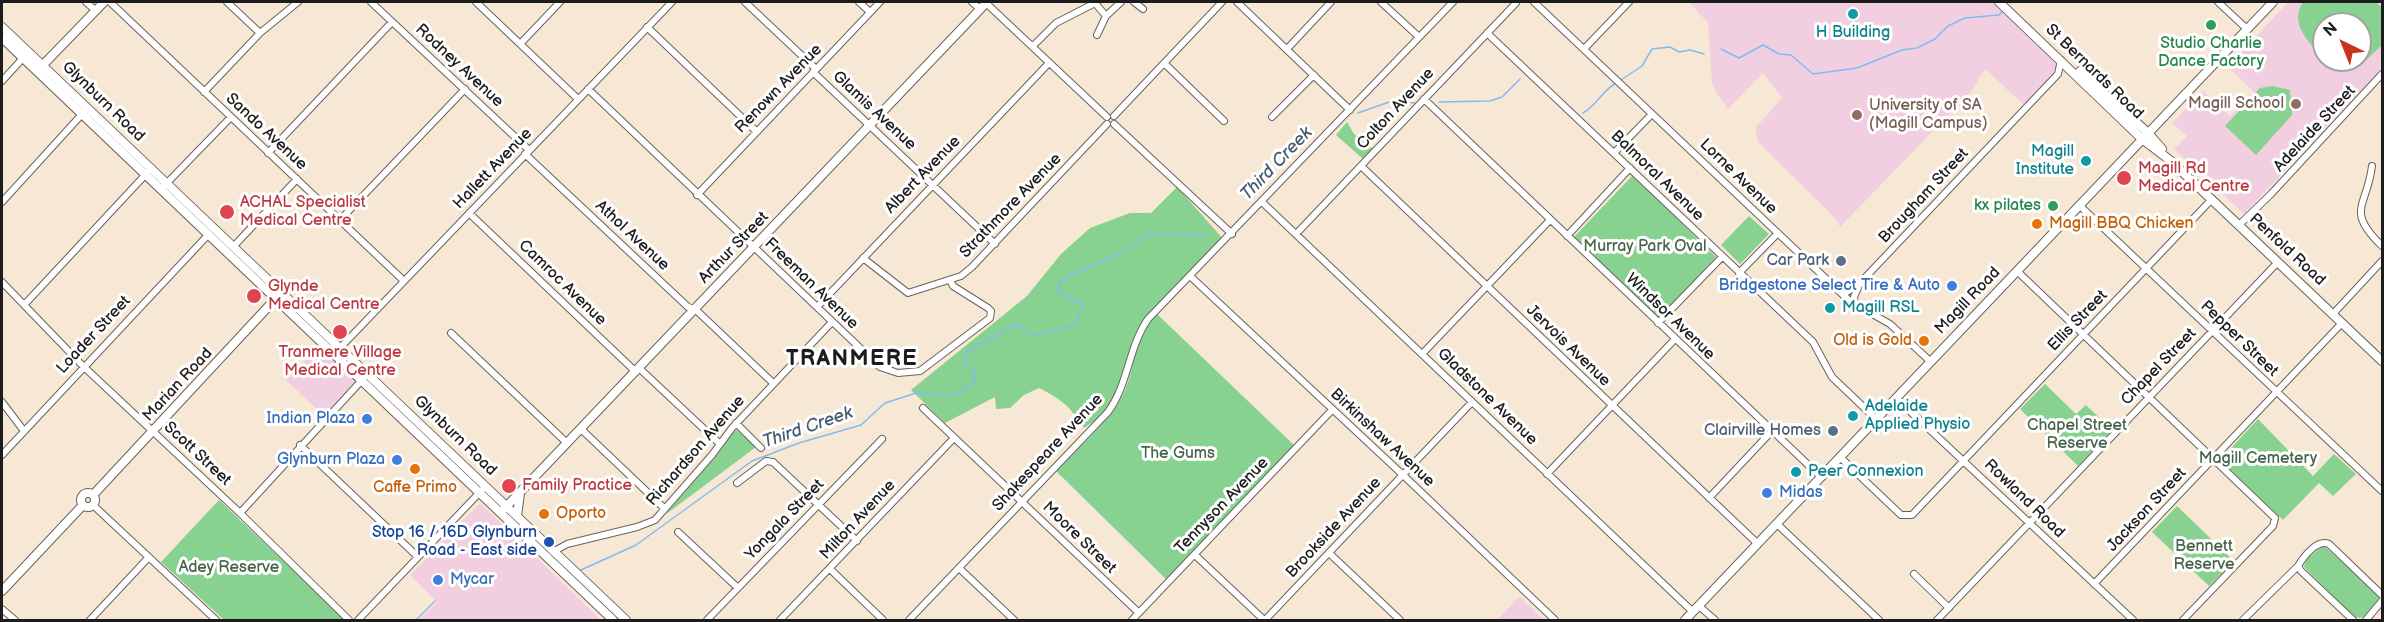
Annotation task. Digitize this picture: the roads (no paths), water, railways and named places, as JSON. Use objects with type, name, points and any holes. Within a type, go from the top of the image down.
[{"type":"main road","name":"St Bernards Road","points":[[1999,2],[2145,136]]},
{"type":"main road","name":"St Bernards Road","points":[[2007,2],[2145,136]]},
{"type":"main road","name":"Magill Road","points":[[1685,621],[1930,362],[2020,274],[2079,205],[2273,2]]},
{"type":"main road","name":"Glynburn Road","points":[[2,27],[26,55],[163,187],[233,247],[279,296],[364,378],[393,411],[503,510],[613,621]]},
{"type":"main road","name":"Glynburn Road","points":[[2,38],[26,55]]},
{"type":"main road","name":"Penfold Road","points":[[2145,136],[2382,361]]},
{"type":"main road","name":"Glynburn Road","points":[[163,187],[208,235],[279,296]]},
{"type":"main road","name":"Glynburn Road","points":[[364,378],[384,389],[482,490]]},
{"type":"main road","points":[[384,389],[384,396],[393,411]]},
{"type":"main road","points":[[517,516],[520,493]]},
{"type":"main road","name":"Glynburn Road","points":[[503,510],[517,516],[624,620]]},
{"type":"street","points":[[86,2],[95,10]]},
{"type":"street","points":[[40,68],[104,2]]},
{"type":"street","name":"Sando Avenue","points":[[110,2],[404,281]]},
{"type":"street","points":[[227,2],[260,33]]},
{"type":"street","points":[[204,92],[260,33],[298,2]]},
{"type":"street","name":"Rodney Avenue","points":[[371,2],[465,89],[527,152]]},
{"type":"street","points":[[476,2],[578,99]]},
{"type":"street","points":[[521,43],[560,2]]},
{"type":"street","name":"Hallett Avenue","points":[[337,352],[672,2]]},
{"type":"street","name":"Glamis Avenue","points":[[745,2],[995,244]]},
{"type":"street","points":[[859,2],[870,12]]},
{"type":"street","name":"Renown Avenue","points":[[697,195],[880,2]]},
{"type":"street","points":[[972,2],[984,4],[1116,120],[1111,124],[1232,234]]},
{"type":"street","points":[[1033,46],[1056,23],[1096,2],[1106,16]]},
{"type":"street","points":[[1097,35],[1106,16],[1121,2]]},
{"type":"street","points":[[1134,2],[1143,9]]},
{"type":"street","points":[[1110,116],[1222,2]]},
{"type":"street","points":[[1237,2],[1350,110]]},
{"type":"street","points":[[1287,49],[1331,2]]},
{"type":"street","points":[[1381,2],[1419,38]]},
{"type":"street","name":"Shakespeare Avenue","points":[[909,621],[1108,412],[1122,388],[1141,329],[1453,2]]},
{"type":"street","name":"Lorne Avenue","points":[[1534,2],[1840,292],[1890,324],[1930,362]]},
{"type":"street","points":[[1584,49],[1629,2]]},
{"type":"street","points":[[2218,2],[2247,29]]},
{"type":"street","name":"Colton Avenue","points":[[1296,234],[1516,3]]},
{"type":"street","name":"Arthur Street","points":[[503,510],[984,4]]},
{"type":"street","points":[[268,153],[392,22]]},
{"type":"street","points":[[647,27],[757,132]]},
{"type":"street","name":"Balmoral Avenue","points":[[1487,33],[1813,342],[1832,377],[1876,420]]},
{"type":"street","points":[[2,81],[26,55]]},
{"type":"street","points":[[2058,74],[2062,67],[2061,60]]},
{"type":"street","name":"Albert Avenue","points":[[817,307],[1049,63]]},
{"type":"street","points":[[1164,63],[1224,121]]},
{"type":"street","name":"Brougham Street","points":[[1840,292],[1847,292],[1859,284],[2058,74],[2071,70]]},
{"type":"street","name":"Adelaide Street","points":[[2239,225],[2280,185],[2382,74]]},
{"type":"street","points":[[1272,117],[1314,75]]},
{"type":"street","points":[[340,220],[465,89]]},
{"type":"street","name":"Freeman Avenue","points":[[588,89],[880,367],[898,373],[920,371],[990,318],[988,308],[953,286],[950,280]]},
{"type":"street","name":"Windsor Avenue","points":[[1424,99],[1771,432],[1821,477]]},
{"type":"street","points":[[2,202],[85,111]]},
{"type":"street","points":[[1614,153],[1653,114]]},
{"type":"street","points":[[163,187],[231,117]]},
{"type":"street","name":"Strathmore Avenue","points":[[863,258],[908,293],[967,273],[1111,124]]},
{"type":"street","name":"Athol Avenue","points":[[527,152],[688,307],[695,309],[773,383]]},
{"type":"street","name":"Jervois Avenue","points":[[1361,166],[1758,544]]},
{"type":"street","points":[[2372,166],[2360,213],[2363,224],[2382,246]]},
{"type":"street","points":[[1567,236],[1630,168]]},
{"type":"street","points":[[25,304],[147,172]]},
{"type":"street","points":[[233,247],[297,179]]},
{"type":"street","name":"Ellis Street","points":[[1840,457],[1901,515],[1907,516],[1918,509],[2212,199]]},
{"type":"street","name":"Gladstone Avenue","points":[[1262,202],[1547,474],[1696,609],[1715,621]]},
{"type":"street","name":"Pepper Street","points":[[2079,205],[2382,490]]},
{"type":"street","name":"Camroc Avenue","points":[[469,213],[720,444]]},
{"type":"street","points":[[1422,354],[1550,220]]},
{"type":"street","points":[[1739,273],[1778,233]]},
{"type":"street","name":"Loader Street","points":[[2,454],[208,235]]},
{"type":"street","points":[[1658,323],[1722,257]]},
{"type":"street","points":[[2333,314],[2382,261]]},
{"type":"street","name":"Chapel Street","points":[[1937,621],[2278,262]]},
{"type":"street","points":[[2020,274],[2273,514],[2276,520],[2273,526],[2184,620]]},
{"type":"street","name":"Birkinshaw Avenue","points":[[1190,276],[1555,621]]},
{"type":"street","name":"Scott Street","points":[[2,282],[83,366],[240,513],[350,621]]},
{"type":"street","points":[[1856,304],[1854,297],[1859,284]]},
{"type":"street","name":"Marian Road","points":[[93,495],[279,296]]},
{"type":"street","name":"Richardson Avenue","points":[[553,552],[567,544],[648,523],[665,509],[736,423],[832,322]]},
{"type":"street","name":"Jackson Street","points":[[2094,584],[2342,323]]},
{"type":"street","points":[[451,333],[567,443]]},
{"type":"street","points":[[1547,474],[1675,339]]},
{"type":"street","points":[[240,513],[300,445],[364,378]]},
{"type":"street","name":"Rowland Road","points":[[1896,398],[2133,621]]},
{"type":"street","points":[[2,402],[24,431]]},
{"type":"street","name":"Brookside Avenue","points":[[1265,621],[1472,402]]},
{"type":"street","name":"Moore Street","points":[[923,408],[1138,614]]},
{"type":"street","name":"Tennyson Avenue","points":[[1132,621],[1332,411]]},
{"type":"street","points":[[736,423],[761,448]]},
{"type":"street","points":[[581,429],[665,509]]},
{"type":"street","points":[[1709,498],[1771,432]]},
{"type":"street","name":"Milton Avenue","points":[[780,621],[954,438]]},
{"type":"street","name":"Yongala Street","points":[[707,621],[882,440]]},
{"type":"street","points":[[300,445],[418,557]]},
{"type":"street","points":[[737,483],[768,460],[777,464],[857,541]]},
{"type":"street","points":[[358,621],[482,490]]},
{"type":"street","points":[[83,505],[81,501],[85,495],[93,495],[96,501],[93,506]]},
{"type":"street","points":[[83,505],[93,506],[216,621]]},
{"type":"street","points":[[2,591],[83,505]]},
{"type":"street","points":[[1776,524],[1880,621]]},
{"type":"street","points":[[678,532],[738,588]]},
{"type":"street","points":[[2243,621],[2318,544],[2324,542],[2329,544],[2382,596]]},
{"type":"street","points":[[1329,553],[1399,620]]},
{"type":"street","points":[[1195,555],[1265,621]]},
{"type":"street","points":[[90,621],[149,557]]},
{"type":"street","points":[[2298,566],[2353,621]]},
{"type":"street","points":[[959,568],[1014,621]]},
{"type":"street","points":[[830,569],[884,621]]},
{"type":"street","points":[[1914,574],[1949,608]]},
{"type":"street","points":[[2366,621],[2382,601]]},
{"type":"street","points":[[2,609],[15,621]]},
{"type":"waterway","name":"Third Creek","points":[[1721,49],[1739,58],[1763,45],[1779,54],[1791,55],[1813,74],[1857,68],[1902,50],[1917,48],[1935,39],[1948,26],[1965,18],[1999,15],[2002,12]]},
{"type":"waterway","name":"Third Creek","points":[[1621,80],[1642,66],[1652,49],[1670,47],[1679,52],[1690,50],[1704,54]]},
{"type":"waterway","name":"Third Creek","points":[[1439,102],[1490,101],[1502,97],[1520,79]]},
{"type":"waterway","name":"Third Creek","points":[[1583,113],[1616,83]]},
{"type":"waterway","name":"Third Creek","points":[[1358,113],[1392,101],[1415,103]]},
{"type":"waterway","name":"Third Creek","points":[[1236,223],[1296,161]]},
{"type":"waterway","name":"Third Creek","points":[[581,570],[636,545],[752,461],[799,443],[861,425],[885,403],[916,393],[954,395],[975,382],[975,372],[964,363],[966,352],[1017,324],[1033,335],[1074,325],[1084,304],[1057,292],[1061,281],[1115,256],[1148,234],[1207,235]]},
{"type":"waterway","name":"Third Creek","points":[[416,620],[435,601]]},
{"type":"place","name":"H Building","points":[[1853,14]]},
{"type":"place","name":"Studio Charlie Dance Factory","points":[[2211,25]]},
{"type":"place","name":"Magill School","points":[[2296,104]]},
{"type":"place","name":"University of SA (Magill Campus)","points":[[1857,115]]},
{"type":"place","name":"Magill Institute","points":[[2086,161]]},
{"type":"place","name":"Magill Rd Medical Centre","points":[[2124,178]]},
{"type":"place","name":"kx pilates","points":[[2053,206]]},
{"type":"place","name":"ACHAL Specialist Medical Centre","points":[[227,212]]},
{"type":"place","name":"Magill BBQ Chicken","points":[[2037,224]]},
{"type":"place","name":"Car Park","points":[[1841,261]]},
{"type":"place","name":"Bridgestone Select Tire & Auto","points":[[1952,286]]},
{"type":"place","name":"Glynde Medical Centre","points":[[254,296]]},
{"type":"place","name":"Magill RSL","points":[[1830,308]]},
{"type":"place","name":"Tranmere Village Medical Centre","points":[[340,332]]},
{"type":"place","name":"Old is Gold","points":[[1924,341]]},
{"type":"place","name":"Adelaide Applied Physio","points":[[1853,416]]},
{"type":"place","name":"Indian Plaza","points":[[367,419]]},
{"type":"place","name":"Clairville Homes","points":[[1833,431]]},
{"type":"place","name":"Glynburn Plaza","points":[[397,460]]},
{"type":"place","name":"Caffe Primo","points":[[415,469]]},
{"type":"place","name":"Peer Connexion","points":[[1796,472]]},
{"type":"place","name":"Family Practice","points":[[509,486]]},
{"type":"place","name":"Midas","points":[[1767,493]]},
{"type":"place","name":"Oporto","points":[[544,514]]},
{"type":"place","name":"Stop 16 / 16D Glynburn Road - East side","points":[[549,542]]},
{"type":"place","name":"Mycar","points":[[438,580]]},
{"type":"district","name":"TRANMERE","points":[[852,359]]},
{"type":"park label","name":"Murray Park Oval","points":[[1645,247]]},
{"type":"park label","name":"Chapel Street Reserve","points":[[2077,435]]},
{"type":"park label","name":"The Gums","points":[[1178,454]]},
{"type":"park label","name":"Magill Cemetery","points":[[2258,459]]},
{"type":"park label","name":"Bennett Reserve","points":[[2204,556]]},
{"type":"park label","name":"Adey Reserve","points":[[229,568]]}]
